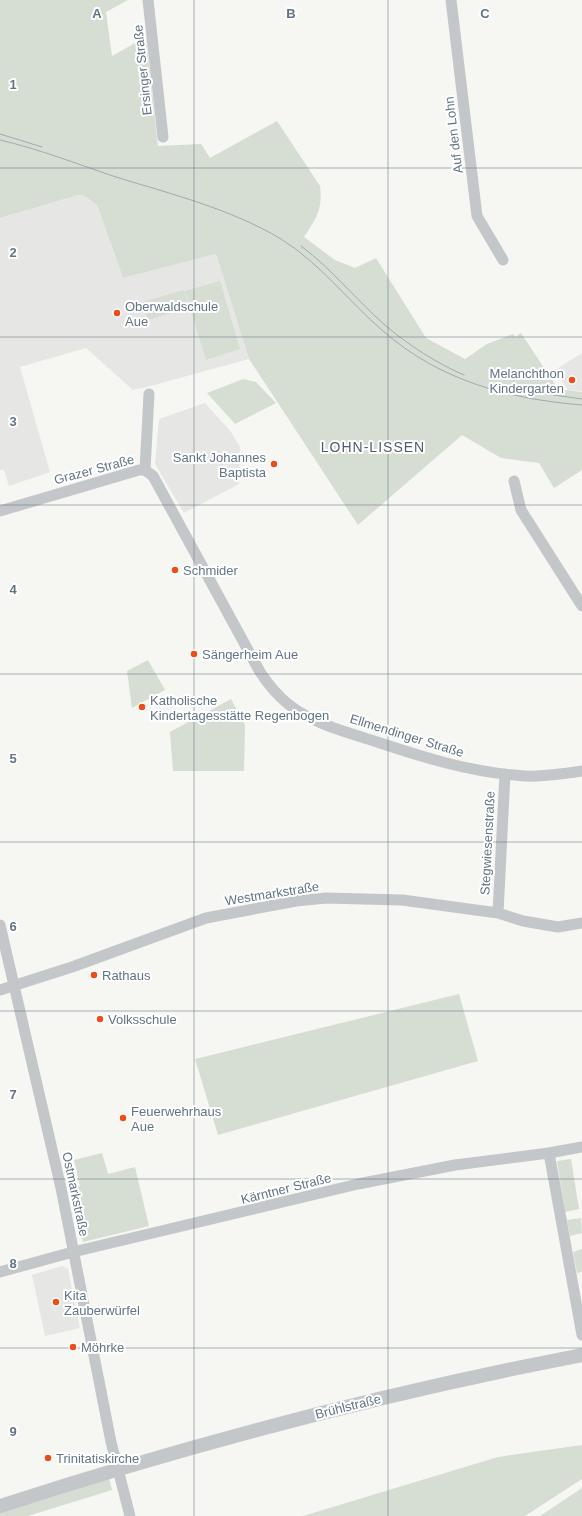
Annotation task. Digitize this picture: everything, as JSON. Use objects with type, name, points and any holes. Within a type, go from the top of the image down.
[{"type":"street","name":"Ersinger Straße","points":[[148,0],[163,137]]},
{"type":"street","name":"Auf den Lohn","points":[[451,0],[477,216],[503,260]]},
{"type":"street","name":"Grazer Straße","points":[[0,511],[139,470],[145,470],[149,394]]},
{"type":"street","name":"Ellmendinger Straße","points":[[145,470],[153,476],[260,672],[274,691],[289,704],[321,722],[435,761],[505,774],[551,775],[582,771]]},
{"type":"street","points":[[514,481],[521,510],[582,606]]},
{"type":"street","name":"Stegwiesenstraße","points":[[498,913],[505,774]]},
{"type":"street","name":"Westmarkstraße","points":[[0,990],[206,918],[296,901],[326,898],[402,900],[498,913],[523,920],[558,926],[582,923]]},
{"type":"street","name":"Ostmarkstraße","points":[[0,925],[61,1188],[97,1377],[117,1470]]},
{"type":"street","name":"Kärntner Straße","points":[[0,1272],[73,1252],[358,1184],[455,1165],[549,1154],[582,1147]]},
{"type":"street","points":[[549,1154],[582,1335]]},
{"type":"street","name":"Brühlstraße","points":[[0,1506],[117,1470],[303,1417],[422,1387],[582,1355]]},
{"type":"street","points":[[117,1470],[130,1516]]},
{"type":"shaded area","points":[[0,0],[128,0],[106,12],[112,56],[146,37],[158,146],[201,144],[210,158],[277,121],[320,186],[321,194],[318,213],[304,237],[335,260],[355,268],[376,258],[426,338],[465,359],[487,344],[513,334],[515,337],[521,333],[558,389],[582,392],[582,470],[554,488],[539,463],[501,458],[462,435],[358,525],[249,359],[216,254],[123,278],[97,205],[85,196],[78,195],[0,218]]},
{"type":"shaded area","name":"Oberwaldschule Aue","points":[[78,195],[85,196],[97,205],[123,278],[216,254],[249,359],[133,390],[86,348],[20,367],[50,472],[9,486],[4,470],[0,470],[0,218]]},
{"type":"shaded area","points":[[220,281],[240,349],[206,360],[185,291]]},
{"type":"shaded area","points":[[184,290],[189,308],[148,320],[142,302]]},
{"type":"shaded area","name":"Melanchthon Kindergarten","points":[[582,353],[582,391],[568,390],[555,370]]},
{"type":"shaded area","points":[[243,379],[256,382],[276,403],[235,424],[207,393]]},
{"type":"shaded area","points":[[205,403],[231,432],[240,447],[239,484],[184,513],[155,464],[159,419]]},
{"type":"shaded area","points":[[148,660],[165,690],[132,708],[127,671]]},
{"type":"shaded area","points":[[231,699],[245,725],[244,771],[173,771],[170,732]]},
{"type":"shaded area","points":[[459,994],[478,1061],[218,1135],[195,1059]]},
{"type":"shaded area","points":[[102,1153],[108,1174],[135,1167],[149,1226],[83,1242],[71,1188],[80,1186],[74,1160]]},
{"type":"shaded area","points":[[571,1159],[579,1209],[565,1212],[557,1161]]},
{"type":"shaded area","points":[[581,1218],[582,1233],[570,1236],[567,1220]]},
{"type":"shaded area","points":[[582,1249],[582,1272],[577,1273],[573,1252]]},
{"type":"shaded area","name":"Kita Zauberwürfel","points":[[62,1266],[68,1269],[80,1328],[45,1336],[32,1275]]},
{"type":"shaded area","points":[[582,1445],[582,1479],[525,1516],[303,1516],[498,1457]]},
{"type":"shaded area","points":[[109,1478],[112,1490],[28,1516],[0,1516],[0,1513]]},
{"type":"shaded area","points":[[582,1488],[582,1516],[540,1516]]},
{"type":"tram line","points":[[0,134],[42,147]]},
{"type":"tram line","points":[[0,140],[44,152],[116,177],[200,203],[262,228],[281,239],[309,260],[383,331],[428,363],[452,375],[502,392],[528,398],[582,405]]},
{"type":"tram line","points":[[301,246],[323,265],[386,326],[433,359],[464,375]]},
{"type":"tram line","points":[[506,388],[582,399]]},
{"type":"place","name":"Oberwaldschule Aue","points":[[117,313]]},
{"type":"place","name":"Melanchthon Kindergarten","points":[[572,380]]},
{"type":"place","name":"Sankt Johannes Baptista","points":[[274,464]]},
{"type":"place","name":"Schmider","points":[[175,570]]},
{"type":"place","name":"Sängerheim Aue","points":[[194,654]]},
{"type":"place","name":"Katholische Kindertagesstätte Regenbogen","points":[[142,707]]},
{"type":"place","name":"Rathaus","points":[[94,975]]},
{"type":"place","name":"Volksschule","points":[[100,1019]]},
{"type":"place","name":"Feuerwehrhaus Aue","points":[[123,1118]]},
{"type":"place","name":"Kita Zauberwürfel","points":[[56,1302]]},
{"type":"place","name":"Möhrke","points":[[73,1347]]},
{"type":"place","name":"Trinitatiskirche","points":[[48,1458]]},
{"type":"district","name":"LOHN-LISSEN","points":[[373,447]]}]
